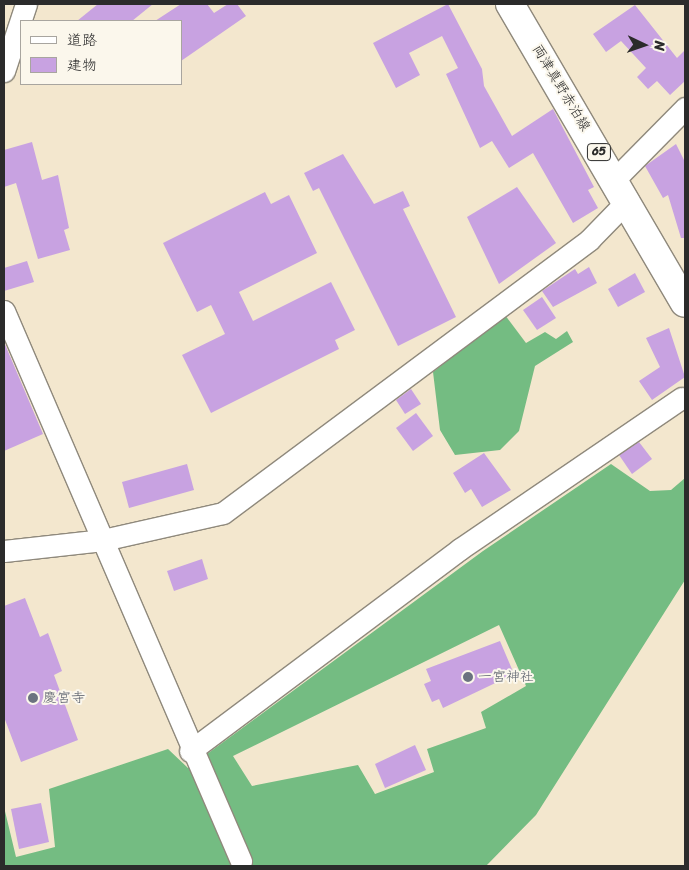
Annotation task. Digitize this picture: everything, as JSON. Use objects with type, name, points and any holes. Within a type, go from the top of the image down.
[{"type":"main road","name":"両津真野赤泊線","points":[[510,4],[621,189],[685,303]]},
{"type":"street","points":[[4,71],[17,11]]},
{"type":"street","points":[[4,551],[103,540],[223,513],[245,499],[461,331],[589,240],[621,189],[685,108]]},
{"type":"street","points":[[4,311],[103,540],[190,751],[241,861]]},
{"type":"street","points":[[190,751],[460,549],[681,398]]},
{"type":"green space","points":[[505,315],[526,343],[545,332],[556,339],[567,331],[573,342],[535,366],[519,431],[500,450],[455,455],[440,430],[433,372]]},
{"type":"green space","points":[[611,464],[650,491],[671,490],[685,478],[685,580],[536,815],[486,866],[4,866],[4,807],[16,857],[55,847],[49,789],[168,749],[188,768],[483,551]],"holes":[[[499,625],[526,686],[481,712],[486,728],[427,749],[434,772],[375,794],[358,765],[252,786],[233,756]]]},
{"type":"building","points":[[98,4],[153,4],[133,20],[78,20]]},
{"type":"building","points":[[181,4],[207,4],[214,13],[228,4],[237,4],[246,16],[182,60],[182,20],[157,20]]},
{"type":"building","points":[[448,4],[482,69],[484,86],[512,136],[553,109],[594,187],[588,190],[598,208],[573,223],[533,153],[509,168],[492,141],[480,148],[446,74],[458,68],[442,36],[409,53],[420,75],[396,88],[373,43]]},
{"type":"building","points":[[635,5],[677,58],[685,50],[685,81],[670,95],[657,81],[648,89],[637,77],[646,68],[621,41],[606,52],[593,34]]},
{"type":"building","points":[[32,142],[42,180],[58,175],[69,228],[64,230],[70,250],[38,259],[16,183],[4,187],[4,150]]},
{"type":"building","points":[[676,144],[685,162],[685,238],[681,238],[668,195],[663,198],[645,166]]},
{"type":"building","points":[[343,154],[374,204],[403,191],[410,206],[403,209],[456,317],[398,346],[319,188],[313,191],[304,173]]},
{"type":"building","points":[[517,187],[556,243],[499,284],[467,217]]},
{"type":"building","points":[[265,192],[271,204],[289,195],[317,253],[239,292],[253,321],[331,282],[355,330],[335,340],[339,349],[211,413],[182,355],[225,334],[211,305],[197,312],[163,243]]},
{"type":"building","points":[[27,261],[34,282],[4,291],[4,268]]},
{"type":"building","points":[[589,267],[597,283],[553,307],[542,291],[575,269],[578,274]]},
{"type":"building","points":[[635,273],[645,292],[618,307],[608,289]]},
{"type":"building","points":[[542,297],[556,318],[537,330],[523,310]]},
{"type":"building","points":[[669,328],[685,377],[652,400],[639,381],[660,367],[646,338]]},
{"type":"building","points":[[4,342],[43,434],[4,451]]},
{"type":"building","points":[[411,389],[421,404],[405,414],[396,400]]},
{"type":"building","points":[[416,413],[433,436],[413,451],[396,428]]},
{"type":"building","points":[[639,442],[652,459],[632,474],[619,455]]},
{"type":"building","points":[[484,453],[511,490],[482,507],[471,489],[465,493],[453,473]]},
{"type":"building","points":[[187,464],[194,490],[129,508],[122,482]]},
{"type":"building","points":[[202,559],[208,579],[174,591],[167,571]]},
{"type":"building","name":"慶宮寺","points":[[25,598],[40,637],[48,633],[62,671],[54,675],[78,740],[21,762],[4,717],[4,606]]},
{"type":"building","name":"一宮神社","points":[[500,641],[514,674],[443,708],[439,699],[432,702],[424,684],[431,681],[426,669]]},
{"type":"building","points":[[415,745],[426,770],[385,788],[375,764]]},
{"type":"building","points":[[41,803],[49,842],[19,849],[11,809]]},
{"type":"place","name":"一宮神社","points":[[468,677]]},
{"type":"place","name":"慶宮寺","points":[[33,698]]}]
